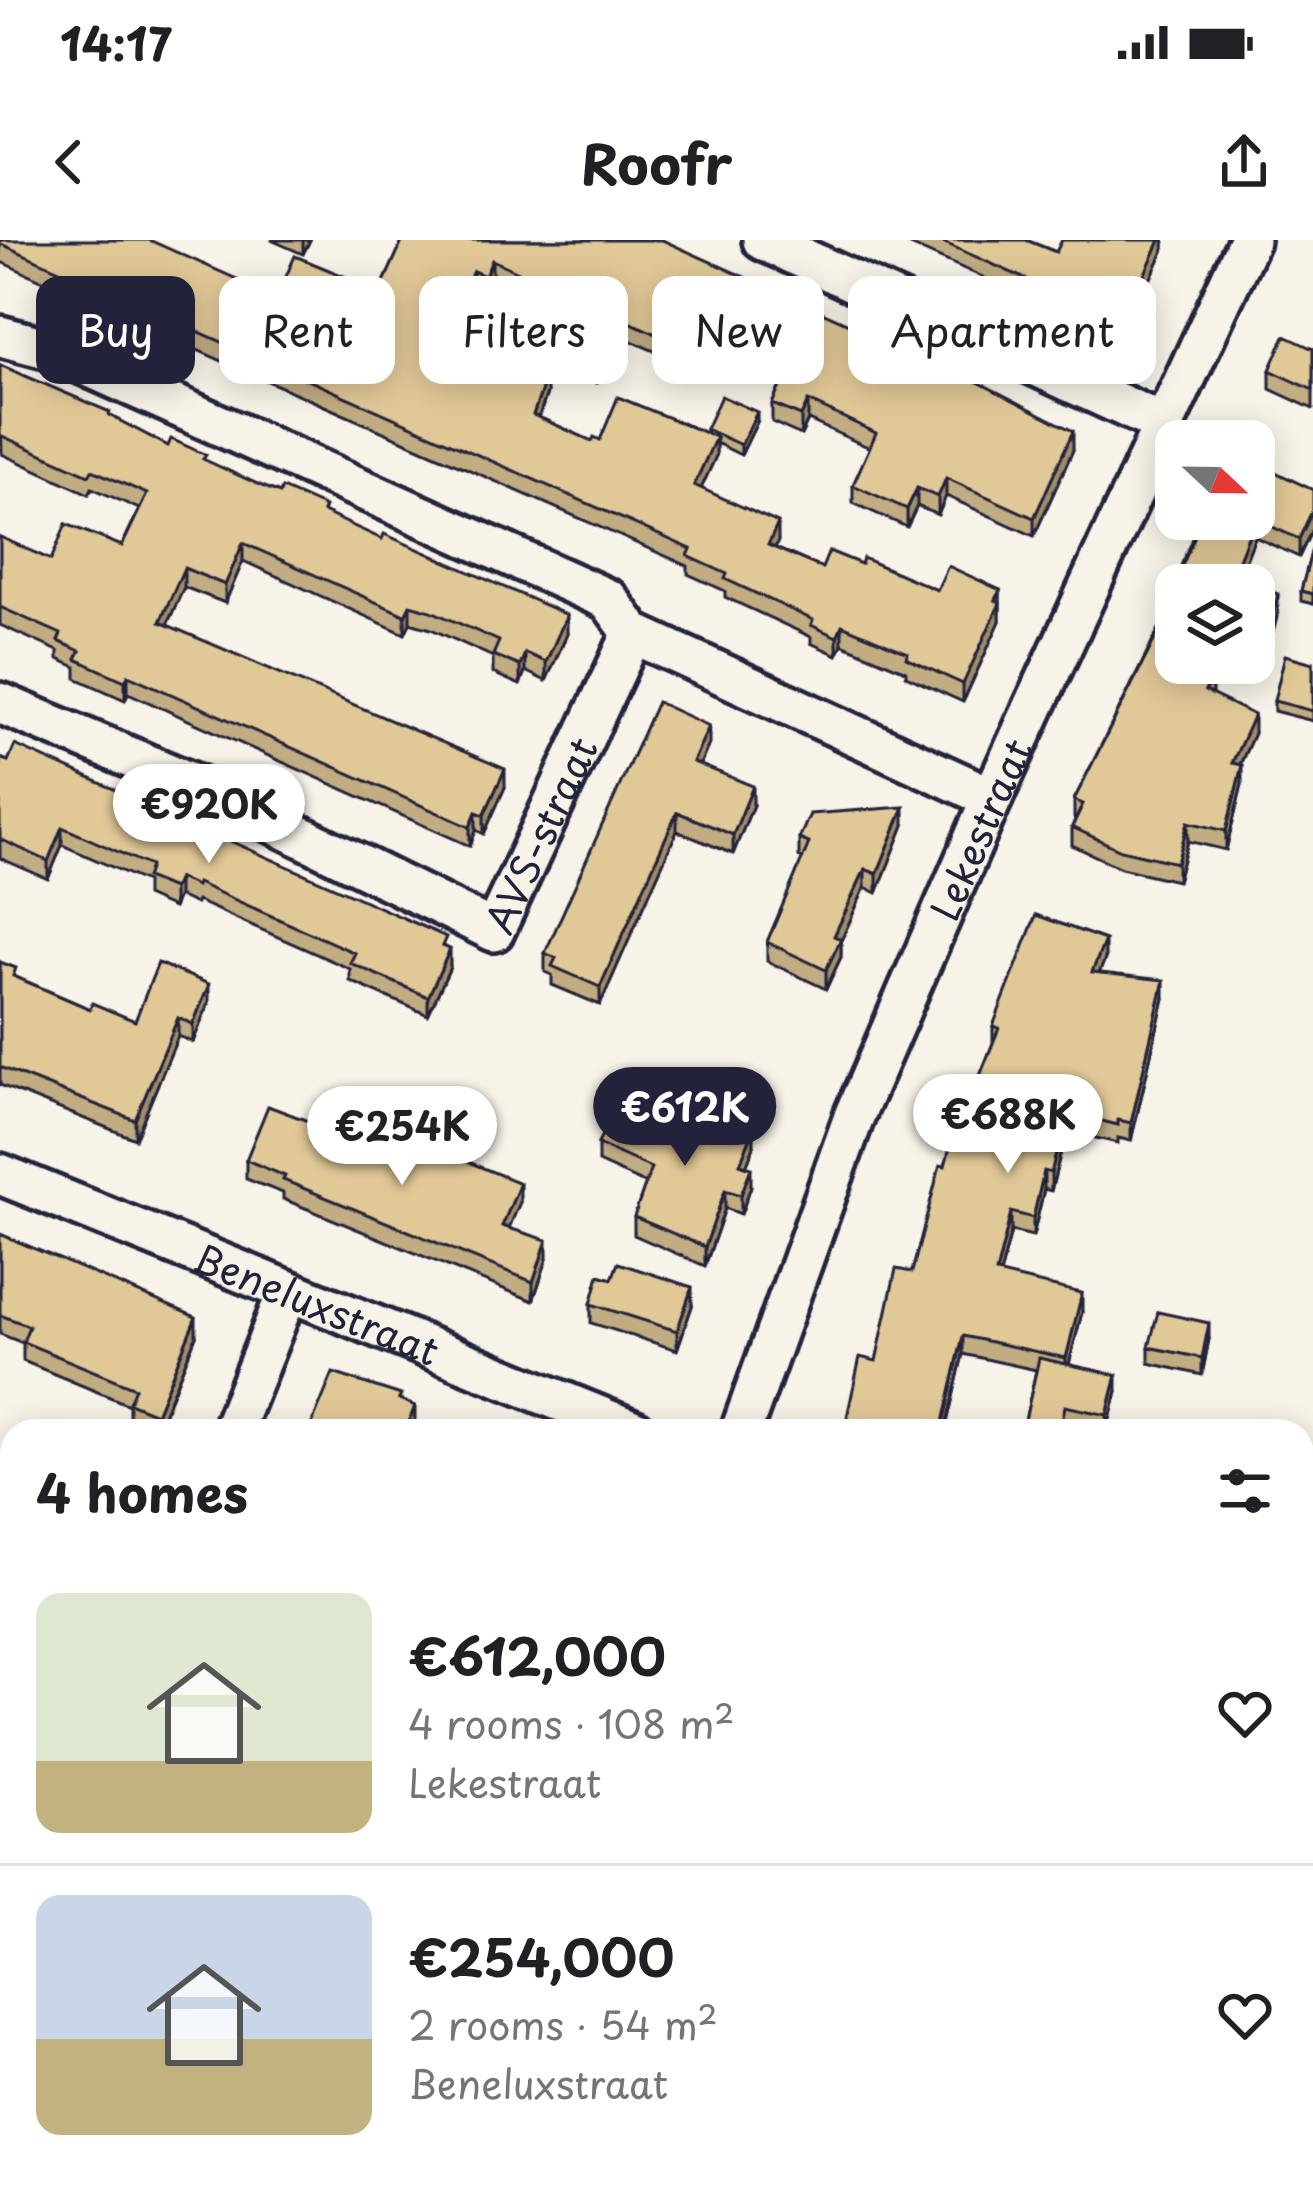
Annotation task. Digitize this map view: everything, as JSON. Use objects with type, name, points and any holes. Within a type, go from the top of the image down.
[{"type":"street","points":[[763,240],[1155,420]]},
{"type":"street","name":"Lekestraat","points":[[1167,420],[1250,240]]},
{"type":"street","points":[[0,335],[50,349],[609,599],[633,633],[992,798]]},
{"type":"street","name":"Lekestraat","points":[[745,1419],[855,1114],[992,798],[1155,447]]},
{"type":"street","name":"AVS-straat","points":[[0,703],[205,789],[494,932],[633,633]]},
{"type":"street","name":"Beneluxstraat","points":[[0,1174],[605,1419]]},
{"type":"street","points":[[237,1419],[288,1291]]},
{"type":"building","points":[[0,240],[149,240],[230,276],[219,276],[219,341],[195,330],[195,276],[73,276],[0,246]]},
{"type":"building","points":[[403,240],[662,240],[742,276],[652,276],[652,332],[628,321],[628,276],[527,276],[492,260],[485,276],[473,271],[471,276],[419,276],[419,384],[544,384],[533,415],[592,441],[594,437],[600,440],[618,397],[716,437],[694,485],[778,523],[768,545],[822,568],[829,551],[861,564],[863,558],[937,590],[948,566],[1000,590],[995,600],[1000,603],[963,684],[906,658],[908,653],[842,625],[837,637],[811,625],[813,620],[725,579],[727,574],[688,556],[691,549],[317,384],[395,384],[395,276],[387,276]]},
{"type":"building","points":[[938,240],[1026,240],[1056,252],[1062,240],[1160,240],[1144,276],[1019,276]]},
{"type":"building","points":[[295,256],[344,276],[286,276]]},
{"type":"building","points":[[824,313],[848,324],[848,384],[982,384],[1073,431],[1034,518],[946,478],[938,497],[917,488],[907,509],[853,485],[876,433],[808,401],[801,416],[772,404],[781,384],[824,384]]},
{"type":"building","points":[[1285,336],[1313,349],[1313,390],[1270,370]]},
{"type":"building","points":[[0,365],[110,412],[168,446],[171,439],[262,486],[280,493],[282,488],[382,539],[384,534],[567,615],[546,662],[525,653],[520,666],[493,655],[499,641],[410,605],[405,615],[243,543],[225,585],[184,568],[160,622],[505,769],[484,815],[476,812],[470,827],[128,675],[125,681],[76,659],[80,651],[58,641],[61,634],[0,607],[0,537],[51,560],[66,524],[122,546],[147,494],[92,470],[89,475],[2,436],[0,440]]},
{"type":"building","points":[[721,396],[757,412],[741,445],[706,429]]},
{"type":"building","points":[[1275,472],[1313,490],[1313,509],[1299,539],[1275,528]]},
{"type":"building","points":[[1193,540],[1247,540],[1237,564],[1183,564]]},
{"type":"building","points":[[1313,549],[1313,594],[1301,591]]},
{"type":"building","points":[[1155,639],[1155,684],[1208,684],[1205,691],[1254,715],[1232,763],[1242,765],[1226,831],[1188,822],[1177,863],[1121,850],[1072,827],[1083,804],[1074,800]]},
{"type":"building","points":[[1285,655],[1313,663],[1313,711],[1274,701]]},
{"type":"building","points":[[657,702],[709,726],[693,762],[753,786],[733,835],[677,812],[600,987],[552,966],[556,958],[545,953]]},
{"type":"building","points":[[15,745],[446,937],[442,946],[450,949],[428,997],[350,963],[355,953],[197,883],[178,878],[173,889],[146,878],[150,866],[62,827],[48,861],[0,839],[0,758],[8,761]]},
{"type":"building","points":[[904,807],[877,874],[865,869],[834,936],[841,939],[826,970],[767,942],[809,843],[799,839],[810,814]]},
{"type":"building","points":[[1036,915],[1105,940],[1092,972],[1164,980],[1131,1123],[1118,1120],[1118,1125],[1066,1112],[1051,1173],[1044,1171],[1033,1218],[1011,1212],[996,1273],[1082,1293],[1066,1358],[963,1336],[944,1419],[847,1419],[860,1357],[876,1361],[896,1269],[912,1272],[940,1165],[945,1166],[961,1104],[968,1106],[999,1028],[993,1026]]},
{"type":"building","points":[[0,962],[16,968],[13,976],[90,1009],[92,1003],[135,1021],[158,963],[209,984],[193,1024],[178,1018],[135,1120],[0,1067]]},
{"type":"building","points":[[683,1102],[754,1128],[740,1164],[751,1168],[741,1195],[725,1190],[705,1247],[634,1217],[651,1168],[598,1144],[610,1116],[667,1141]]},
{"type":"building","points":[[268,1106],[383,1149],[388,1129],[520,1183],[502,1226],[547,1240],[533,1282],[283,1180],[285,1176],[246,1160]]},
{"type":"building","points":[[0,1234],[196,1317],[156,1414],[129,1403],[135,1388],[23,1342],[29,1326],[0,1315]]},
{"type":"building","points":[[618,1263],[692,1287],[677,1331],[591,1304],[599,1275],[612,1279]]},
{"type":"building","points":[[1158,1312],[1209,1323],[1202,1358],[1149,1347]]},
{"type":"building","points":[[1039,1358],[1117,1375],[1107,1415],[1065,1406],[1062,1419],[1025,1419]]},
{"type":"building","points":[[333,1373],[401,1395],[399,1399],[415,1406],[410,1419],[314,1419]]}]
